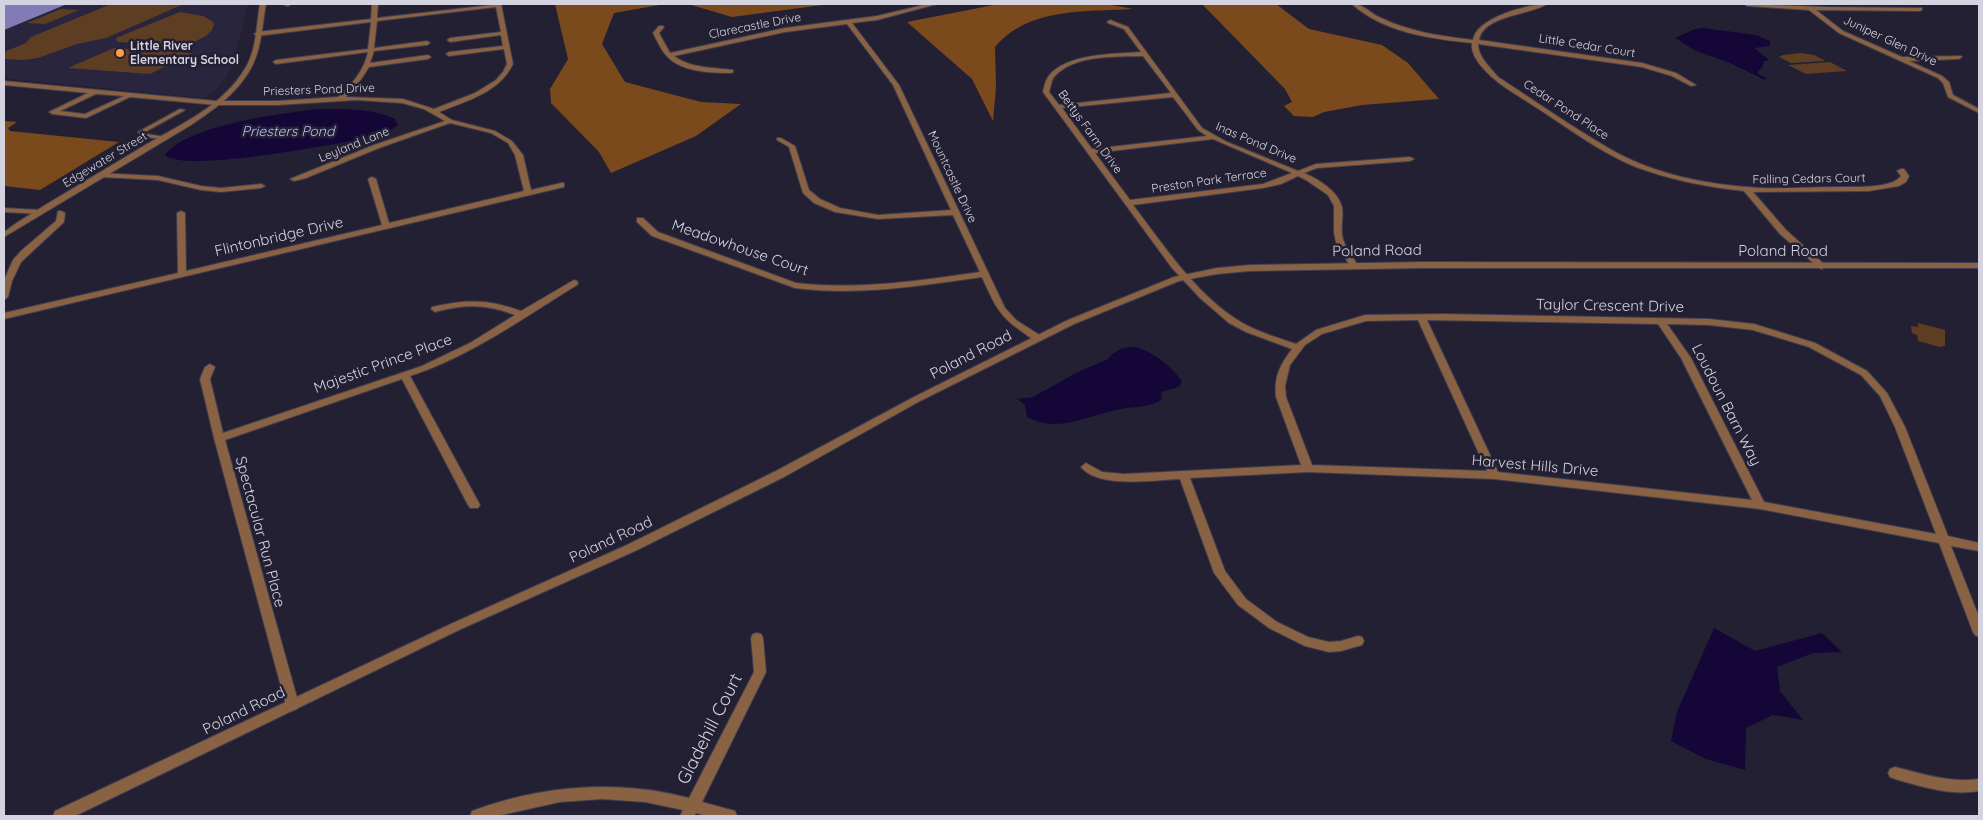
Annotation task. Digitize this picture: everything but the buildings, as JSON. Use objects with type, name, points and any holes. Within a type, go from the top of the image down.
[{"type":"street","name":"Edgewater Street","points":[[4,235],[163,138],[216,103],[234,86],[249,66],[262,4]]},
{"type":"street","points":[[340,99],[357,82],[368,65],[372,50],[375,4]]},
{"type":"street","points":[[257,34],[498,4],[510,64],[505,74],[483,91],[433,112]]},
{"type":"street","name":"Clarecastle Drive","points":[[669,54],[785,30],[877,18],[934,4]]},
{"type":"street","name":"Little Cedar Court","points":[[1355,4],[1378,18],[1404,28],[1433,35],[1633,64],[1679,75],[1693,84]]},
{"type":"street","points":[[1474,41],[1484,26],[1504,14],[1544,4]]},
{"type":"street","points":[[1746,4],[1810,8],[1920,8]]},
{"type":"street","name":"Juniper Glen Drive","points":[[1810,8],[1841,32],[1940,77],[1946,82],[1950,96],[1979,111]]},
{"type":"street","name":"Mountcastle Drive","points":[[848,21],[896,85],[1001,309],[1014,322],[1038,338]]},
{"type":"street","name":"Inas Pond Drive","points":[[1110,22],[1126,28],[1196,125],[1212,137],[1298,173],[1323,187],[1336,201],[1339,213],[1340,242],[1354,266]]},
{"type":"street","points":[[661,27],[656,33],[669,54],[682,62],[711,71],[731,71]]},
{"type":"street","points":[[450,40],[504,33]]},
{"type":"street","name":"Cedar Pond Place","points":[[1474,41],[1476,54],[1480,61],[1496,78],[1608,151],[1638,165],[1673,176],[1713,185],[1747,189]]},
{"type":"street","points":[[276,62],[427,43]]},
{"type":"street","points":[[449,54],[506,47]]},
{"type":"street","name":"Bettys Farm Drive","points":[[1144,54],[1086,59],[1061,68],[1050,78],[1046,92],[1185,277],[1217,310],[1249,330],[1296,348]]},
{"type":"street","points":[[368,65],[428,57]]},
{"type":"street","points":[[1901,59],[1959,57]]},
{"type":"street","points":[[4,83],[94,93],[216,103]]},
{"type":"street","points":[[94,93],[52,112],[86,116],[128,96]]},
{"type":"street","points":[[1057,107],[1173,95]]},
{"type":"street","name":"Priesters Pond Drive","points":[[216,103],[389,99],[415,104],[450,121],[493,132],[510,142],[519,155],[528,193]]},
{"type":"street","points":[[163,138],[145,136],[142,132],[182,110]]},
{"type":"street","name":"Leyland Lane","points":[[294,179],[319,172],[368,149],[411,136],[450,121]]},
{"type":"street","points":[[1090,151],[1212,137]]},
{"type":"street","points":[[779,139],[792,146],[806,191],[817,201],[838,210],[878,217],[956,212]]},
{"type":"street","name":"Preston Park Terrace","points":[[1128,203],[1263,186],[1316,166],[1410,159]]},
{"type":"street","name":"Falling Cedars Court","points":[[1747,189],[1869,189],[1896,184],[1903,180],[1904,176],[1901,171]]},
{"type":"street","points":[[101,175],[158,178],[200,188],[221,190],[261,186]]},
{"type":"street","points":[[372,179],[386,226]]},
{"type":"street","name":"Flintonbridge Drive","points":[[4,316],[561,185]]},
{"type":"street","name":"Falling Cedars Court","points":[[1747,189],[1783,232],[1822,266]]},
{"type":"street","points":[[4,210],[40,212]]},
{"type":"street","points":[[4,297],[7,276],[12,266],[30,247],[60,222],[62,213]]},
{"type":"street","points":[[182,213],[182,274]]},
{"type":"street","name":"Meadowhouse Court","points":[[640,220],[655,234],[795,284],[820,289],[851,290],[985,274]]},
{"type":"street","name":"Poland Road","points":[[60,816],[465,622],[631,548],[780,474],[917,399],[1038,338],[1162,284],[1185,277],[1217,271],[1250,268],[1354,266],[1979,266]]},
{"type":"street","name":"Majestic Prince Place","points":[[219,438],[405,375],[452,356],[574,283]]},
{"type":"street","points":[[435,309],[470,302],[498,305],[523,315]]},
{"type":"street","points":[[1421,317],[1494,475]]},
{"type":"street","name":"Taylor Crescent Drive","points":[[1308,468],[1280,397],[1280,386],[1285,365],[1296,348],[1319,332],[1365,318],[1421,317],[1709,322],[1754,327],[1812,344],[1864,373],[1884,395],[1900,427],[1979,632]]},
{"type":"street","name":"Loudoun Barn Way","points":[[1661,322],[1686,358],[1760,505]]},
{"type":"street","name":"Spectacular Run Place","points":[[210,366],[205,379],[219,438],[292,705]]},
{"type":"street","points":[[405,375],[474,505]]},
{"type":"street","name":"Harvest Hills Drive","points":[[1086,467],[1100,475],[1124,478],[1308,468],[1494,475],[1760,505],[1943,538],[1979,547]]},
{"type":"street","points":[[1184,475],[1220,573],[1242,602],[1273,625],[1305,642],[1329,647],[1358,641]]},
{"type":"street","name":"Gladehill Court","points":[[690,811],[760,672],[758,638]]},
{"type":"street","points":[[1895,773],[1930,783],[1971,787],[1979,785]]},
{"type":"street","points":[[477,816],[548,796],[582,792],[615,792],[647,795],[690,811],[730,816]]},
{"type":"shaded area","name":"Little River Elementary School","points":[[4,4],[248,4],[233,66],[219,87],[203,98],[4,78]]},
{"type":"shaded area","points":[[111,4],[184,4],[106,38],[77,44],[38,58],[23,60],[4,59],[4,52],[26,43],[31,37]]},
{"type":"shaded area","points":[[555,4],[665,4],[614,13],[602,44],[625,82],[701,102],[741,104],[696,136],[611,173],[599,152],[551,103],[550,89],[568,59]]},
{"type":"shaded area","points":[[688,4],[830,4],[732,17]]},
{"type":"shaded area","points":[[999,4],[1106,4],[1133,9],[1059,14],[1041,18],[1009,34],[995,47],[996,87],[993,121],[972,79],[907,22]]},
{"type":"shaded area","points":[[1202,4],[1276,4],[1309,29],[1382,45],[1408,63],[1439,99],[1362,105],[1324,112],[1313,117],[1294,116],[1284,106],[1292,102],[1285,89]]},
{"type":"shaded area","points":[[61,9],[79,10],[45,24],[27,23]]},
{"type":"shaded area","points":[[180,12],[203,16],[212,21],[214,24],[212,30],[206,36],[188,45],[117,42],[116,38]]},
{"type":"shaded area","points":[[114,48],[192,53],[150,74],[68,68]]},
{"type":"shaded area","points":[[1801,53],[1814,55],[1825,61],[1791,63],[1779,57]]},
{"type":"shaded area","points":[[1830,62],[1847,71],[1806,74],[1788,65]]},
{"type":"shaded area","points":[[4,121],[17,122],[8,128],[10,131],[119,142],[40,190],[4,186]]},
{"type":"shaded area","points":[[1918,323],[1945,330],[1945,346],[1940,347],[1918,341],[1917,335],[1912,333],[1911,326],[1918,327]]},
{"type":"water","points":[[1703,28],[1756,35],[1770,41],[1770,46],[1754,48],[1768,59],[1768,61],[1764,61],[1762,68],[1758,71],[1758,74],[1766,78],[1765,80],[1728,62],[1696,51],[1675,38],[1695,29]]},
{"type":"water","name":"Priesters Pond","points":[[319,109],[358,110],[377,113],[395,119],[398,125],[386,133],[375,137],[265,155],[201,161],[178,160],[165,155],[176,145],[214,128],[260,117]]},
{"type":"water","points":[[1135,347],[1155,356],[1168,366],[1182,382],[1179,387],[1161,392],[1162,399],[1158,402],[1112,411],[1062,424],[1053,424],[1036,421],[1027,417],[1025,405],[1017,399],[1033,397],[1076,373],[1108,359],[1112,354],[1123,348]]},
{"type":"water","points":[[1714,628],[1755,651],[1822,633],[1842,652],[1813,653],[1777,667],[1780,691],[1803,720],[1773,715],[1746,728],[1745,770],[1706,759],[1671,741],[1677,712]]},
{"type":"place","name":"Little River Elementary School","points":[[120,53]]}]
